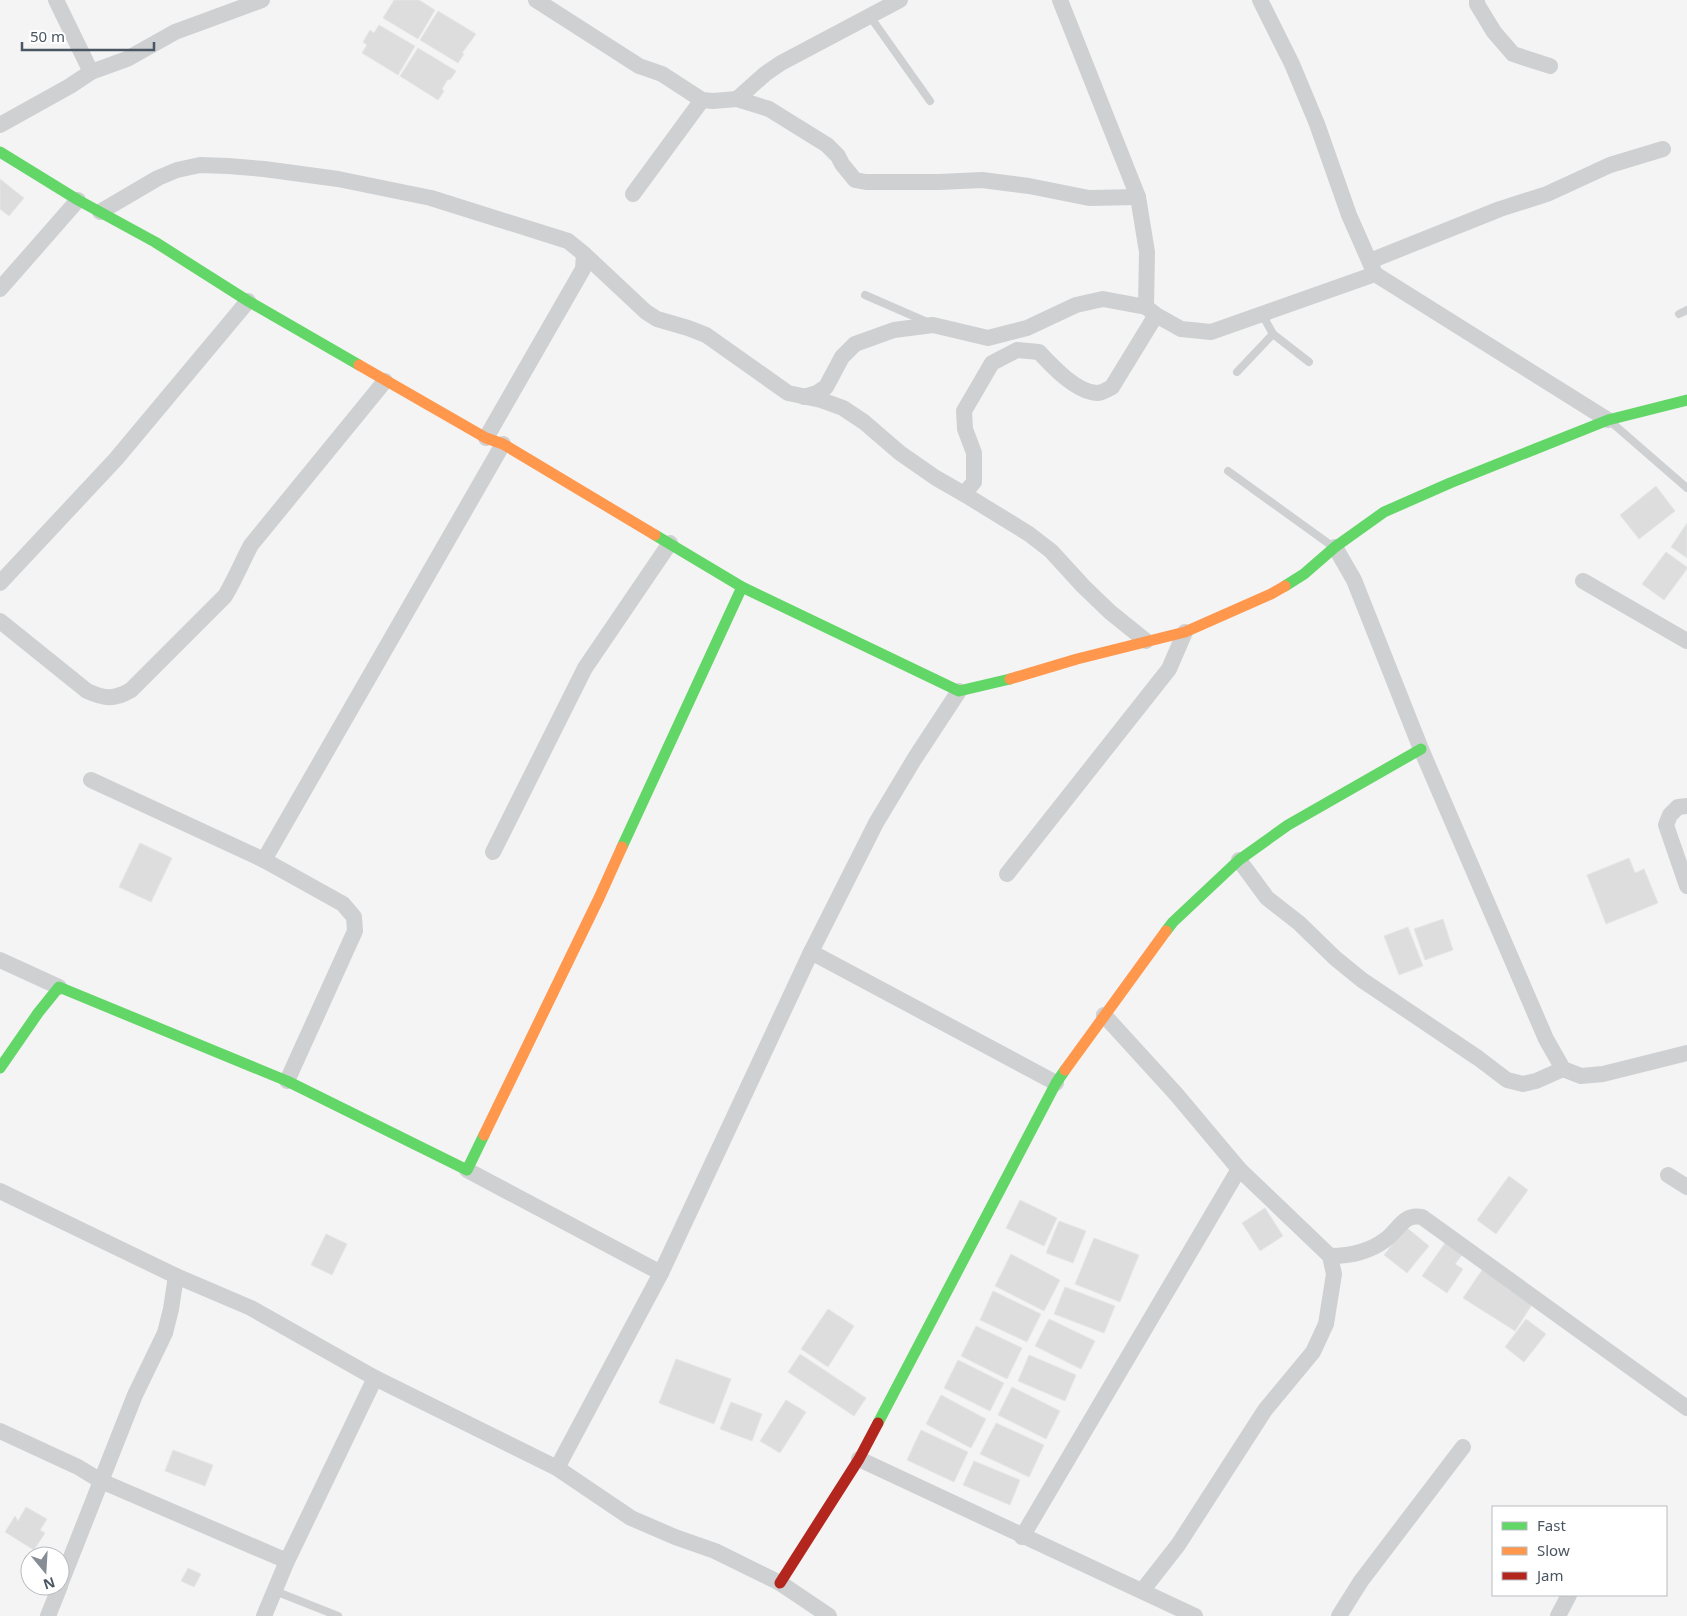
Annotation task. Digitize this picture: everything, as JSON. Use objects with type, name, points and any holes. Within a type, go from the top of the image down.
[{"type":"street","points":[[56,0],[91,72]]},
{"type":"street","points":[[0,125],[70,86],[91,72],[126,59],[175,32],[262,0]]},
{"type":"street","points":[[536,0],[639,66],[662,74],[702,100],[713,102],[737,100],[769,109],[827,145],[838,156],[855,180],[866,182],[982,180],[1029,186],[1088,198],[1138,197]]},
{"type":"street","points":[[737,100],[765,74],[781,63],[900,0]]},
{"type":"street","points":[[964,494],[974,482],[974,454],[965,429],[964,411],[992,363],[1017,350],[1039,352],[1055,370],[1085,391],[1100,393],[1112,388],[1151,311],[1147,252],[1138,197],[1060,0]]},
{"type":"street","points":[[1260,0],[1292,64],[1314,115],[1349,214],[1373,268],[1608,420]]},
{"type":"street","points":[[1477,0],[1477,4],[1494,32],[1514,54],[1550,66]]},
{"type":"street","points":[[633,194],[702,100]]},
{"type":"street","points":[[804,397],[817,393],[826,386],[842,357],[855,344],[894,330],[933,325],[988,338],[1027,328],[1076,305],[1103,299],[1151,311],[1182,328],[1211,332],[1262,314],[1373,268],[1500,209],[1546,194],[1610,166],[1663,149]]},
{"type":"street","points":[[0,152],[78,200],[155,242],[248,301],[486,438],[503,444],[742,587],[958,691],[1185,632],[1272,594],[1304,574],[1335,548],[1384,512],[1450,483],[1608,420],[1687,400]]},
{"type":"street","points":[[100,212],[158,178],[177,170],[200,165],[264,169],[338,179],[431,198],[568,241],[646,312],[657,319],[706,335],[788,393],[821,400],[843,408],[864,422],[900,453],[936,478],[1029,534],[1052,551],[1083,586],[1146,642]]},
{"type":"street","points":[[0,289],[78,200]]},
{"type":"street","points":[[486,438],[583,270],[584,254]]},
{"type":"street","points":[[0,583],[116,459],[248,301]]},
{"type":"street","points":[[0,621],[87,691],[101,697],[120,696],[131,690],[226,596],[238,567],[251,545],[385,381]]},
{"type":"street","points":[[264,860],[503,444]]},
{"type":"street","points":[[493,852],[586,668],[670,543]]},
{"type":"street","points":[[1335,548],[1354,580],[1421,749],[1546,1039],[1563,1069],[1581,1076],[1603,1074],[1687,1053]]},
{"type":"street","points":[[1584,581],[1687,641]]},
{"type":"street","points":[[467,1170],[599,898],[742,587]]},
{"type":"street","points":[[1007,874],[1168,669],[1185,632]]},
{"type":"street","points":[[557,1468],[661,1274],[811,952],[876,823],[958,691]]},
{"type":"street","points":[[780,1583],[859,1460],[1056,1084],[1173,922],[1239,860],[1288,825],[1421,749]]},
{"type":"street","points":[[91,780],[264,860],[343,904],[354,917],[355,931],[287,1081]]},
{"type":"street","points":[[1687,806],[1678,807],[1670,815],[1666,825],[1687,886]]},
{"type":"street","points":[[1239,860],[1267,898],[1299,923],[1335,958],[1362,980],[1478,1058],[1507,1080],[1523,1084],[1536,1081],[1563,1069]]},
{"type":"street","points":[[811,952],[1056,1084]]},
{"type":"street","points":[[0,960],[59,987],[287,1081],[467,1170],[661,1274]]},
{"type":"street","points":[[0,1068],[38,1013],[59,987]]},
{"type":"street","points":[[1104,1016],[1176,1094],[1239,1169],[1330,1256],[1334,1274],[1326,1324],[1313,1352],[1265,1410],[1178,1545],[1142,1591]]},
{"type":"street","points":[[1022,1537],[1239,1169]]},
{"type":"street","points":[[1668,1175],[1687,1187]]},
{"type":"street","points":[[0,1191],[176,1276],[251,1308],[375,1378],[557,1468],[631,1518],[675,1537],[715,1551],[780,1583],[828,1616]]},
{"type":"street","points":[[1330,1256],[1345,1256],[1360,1252],[1385,1240],[1408,1218],[1415,1215],[1422,1217],[1687,1408]]},
{"type":"street","points":[[70,1561],[135,1394],[165,1333],[176,1276]]},
{"type":"street","points":[[264,1616],[287,1561],[375,1378]]},
{"type":"street","points":[[0,1431],[78,1467],[102,1481],[287,1561]]},
{"type":"street","points":[[1340,1616],[1361,1581],[1463,1447]]},
{"type":"street","points":[[859,1460],[1195,1616]]},
{"type":"street","points":[[48,1616],[56,1596]]},
{"type":"street","points":[[1558,1616],[1568,1596]]},
{"type":"lane","points":[[869,15],[930,101]]},
{"type":"lane","points":[[865,295],[933,325]]},
{"type":"lane","points":[[1679,314],[1687,310]]},
{"type":"lane","points":[[1262,314],[1273,334],[1309,362]]},
{"type":"lane","points":[[1237,372],[1273,334]]},
{"type":"lane","points":[[1608,420],[1687,488]]},
{"type":"lane","points":[[1228,471],[1335,548]]},
{"type":"lane","points":[[275,1591],[338,1616]]},
{"type":"building","points":[[394,0],[419,0],[435,10],[418,39],[383,18]]},
{"type":"building","points":[[438,11],[476,34],[462,53],[464,54],[458,63],[420,40]]},
{"type":"building","points":[[379,25],[415,46],[398,75],[362,53],[367,45],[363,42],[370,30],[374,33]]},
{"type":"building","points":[[418,48],[456,71],[450,80],[448,79],[442,89],[444,91],[438,100],[400,76]]},
{"type":"building","points":[[0,179],[24,198],[9,216],[0,209]]},
{"type":"building","points":[[1656,486],[1675,511],[1639,539],[1620,515]]},
{"type":"building","points":[[1687,523],[1687,558],[1671,547]]},
{"type":"building","points":[[1666,552],[1687,567],[1687,569],[1664,600],[1642,584]]},
{"type":"building","points":[[140,843],[172,858],[151,902],[119,887]]},
{"type":"building","points":[[1629,858],[1635,873],[1644,869],[1658,903],[1606,924],[1587,875]]},
{"type":"building","points":[[1443,919],[1453,950],[1425,960],[1414,929]]},
{"type":"building","points":[[1408,927],[1423,966],[1399,975],[1384,936]]},
{"type":"building","points":[[1509,1176],[1528,1190],[1496,1234],[1477,1220]]},
{"type":"building","points":[[1020,1200],[1057,1218],[1044,1246],[1006,1228]]},
{"type":"building","points":[[1265,1208],[1283,1236],[1260,1251],[1242,1223]]},
{"type":"building","points":[[1059,1221],[1086,1231],[1073,1263],[1046,1253]]},
{"type":"building","points":[[1406,1227],[1429,1246],[1407,1273],[1384,1255]]},
{"type":"building","points":[[326,1234],[347,1244],[332,1275],[311,1265]]},
{"type":"building","points":[[1094,1238],[1139,1255],[1120,1302],[1075,1284]]},
{"type":"building","points":[[1445,1243],[1462,1255],[1455,1264],[1463,1269],[1447,1293],[1422,1276]]},
{"type":"building","points":[[1011,1254],[1060,1280],[1044,1311],[995,1286]]},
{"type":"building","points":[[1482,1270],[1533,1303],[1515,1331],[1463,1298]]},
{"type":"building","points":[[1065,1287],[1115,1306],[1104,1333],[1054,1314]]},
{"type":"building","points":[[993,1291],[1041,1314],[1027,1342],[980,1320]]},
{"type":"building","points":[[828,1309],[854,1326],[828,1367],[801,1349]]},
{"type":"building","points":[[1049,1319],[1095,1341],[1081,1369],[1035,1346]]},
{"type":"building","points":[[1526,1319],[1546,1334],[1524,1362],[1505,1347]]},
{"type":"building","points":[[976,1326],[1022,1348],[1007,1379],[961,1356]]},
{"type":"building","points":[[800,1354],[866,1398],[854,1416],[788,1372]]},
{"type":"building","points":[[1029,1355],[1076,1375],[1065,1401],[1018,1381]]},
{"type":"building","points":[[676,1359],[731,1379],[714,1424],[659,1403]]},
{"type":"building","points":[[958,1360],[1004,1383],[990,1411],[944,1388]]},
{"type":"building","points":[[1012,1387],[1060,1411],[1046,1439],[998,1415]]},
{"type":"building","points":[[941,1395],[986,1419],[971,1448],[926,1424]]},
{"type":"building","points":[[786,1400],[806,1412],[780,1453],[760,1441]]},
{"type":"building","points":[[731,1402],[762,1414],[752,1441],[720,1429]]},
{"type":"building","points":[[996,1423],[1044,1445],[1029,1477],[980,1454]]},
{"type":"building","points":[[921,1430],[968,1452],[954,1482],[907,1460]]},
{"type":"building","points":[[173,1450],[213,1465],[205,1486],[165,1471]]},
{"type":"building","points":[[974,1461],[1020,1480],[1010,1505],[963,1485]]},
{"type":"building","points":[[26,1507],[47,1519],[40,1530],[45,1533],[37,1546],[28,1546],[5,1532],[15,1516],[18,1521]]},
{"type":"building","points":[[188,1568],[201,1574],[194,1587],[181,1581]]},
{"type":"traffic: fast","points":[[0,152],[78,200],[155,242],[248,301],[359,365]]},
{"type":"traffic: fast","points":[[1285,586],[1304,574],[1335,547],[1384,512],[1450,483],[1608,420],[1687,400]]},
{"type":"traffic: fast","points":[[655,535],[742,587],[959,691],[1010,679]]},
{"type":"traffic: fast","points":[[622,847],[742,587]]},
{"type":"traffic: fast","points":[[1166,931],[1173,922],[1239,860],[1288,825],[1421,749]]},
{"type":"traffic: fast","points":[[0,1068],[38,1013],[59,987],[287,1081],[467,1170],[484,1135]]},
{"type":"traffic: fast","points":[[878,1423],[1056,1083],[1065,1070]]},
{"type":"traffic: slow","points":[[359,365],[486,438],[503,444],[655,535]]},
{"type":"traffic: slow","points":[[1010,679],[1077,659],[1185,632],[1285,586]]},
{"type":"traffic: slow","points":[[484,1135],[622,847]]},
{"type":"traffic: slow","points":[[1065,1070],[1166,931]]},
{"type":"traffic: jam","points":[[780,1583],[859,1459],[878,1423]]}]
